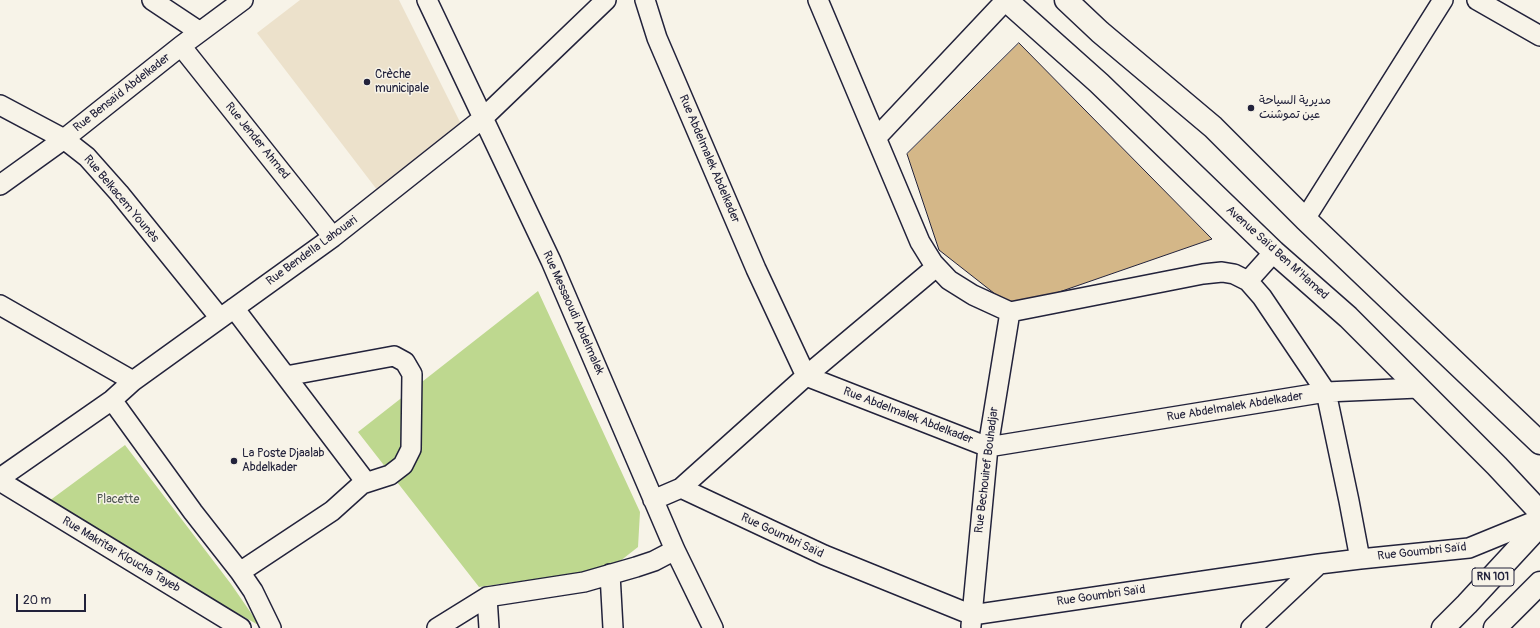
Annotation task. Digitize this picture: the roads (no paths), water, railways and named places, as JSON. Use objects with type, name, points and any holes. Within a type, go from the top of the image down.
[{"type":"main road","name":"Avenue Saïd Ben M'Hamed","points":[[1006,0],[1099,83],[1274,252],[1348,317],[1497,466],[1540,512]]},
{"type":"main road","points":[[1066,0],[1100,32],[1213,127],[1305,219],[1540,443]]},
{"type":"main road","name":"RN 101","points":[[1443,628],[1540,525]]},
{"type":"main road","name":"RN 101","points":[[1495,628],[1540,583]]},
{"type":"street","points":[[152,0],[200,32]]},
{"type":"street","name":"Rue Bensaïd Abdelkader","points":[[0,185],[64,139],[181,46],[243,0]]},
{"type":"street","name":"Rue Messaoudi Abdelmalek","points":[[427,0],[482,119],[551,261],[675,550],[713,628]]},
{"type":"street","name":"Rue Bendella Lahouari","points":[[0,478],[112,400],[133,381],[333,237],[482,119],[606,0]]},
{"type":"street","name":"Rue Abdelmalek Abdelkader","points":[[646,0],[657,38],[756,269],[806,376],[988,447],[1326,392],[1418,388]]},
{"type":"street","points":[[818,0],[920,242],[936,267],[949,280],[973,295],[1010,312],[1203,274],[1222,272],[1234,274],[1248,281],[1262,297],[1326,392],[1360,558]]},
{"type":"street","points":[[877,137],[1006,0]]},
{"type":"street","points":[[1305,219],[1443,0]]},
{"type":"street","points":[[1477,0],[1540,36]]},
{"type":"street","name":"Rue Jender Ahmed","points":[[181,46],[333,237]]},
{"type":"street","name":"Rue Belkacem Younès","points":[[0,105],[64,139],[87,157],[227,313],[286,376],[362,477],[362,484]]},
{"type":"street","points":[[1248,281],[1274,252]]},
{"type":"street","points":[[653,500],[681,488],[806,376],[936,267]]},
{"type":"street","points":[[0,305],[133,381]]},
{"type":"street","name":"Rue Bechouiref Bouhadjar","points":[[971,622],[988,447],[1010,312]]},
{"type":"street","points":[[240,572],[332,511],[362,484],[390,475],[403,465],[411,449],[412,374],[405,362],[394,356],[286,376]]},
{"type":"street","points":[[112,400],[193,512],[240,572],[252,591],[271,628]]},
{"type":"street","name":"Rue Makritar Kloucha Tayeb","points":[[0,481],[241,628]]},
{"type":"street","name":"Rue Goumbri Saïd","points":[[681,488],[971,622],[1319,564],[1360,558],[1468,548],[1540,519]]},
{"type":"street","points":[[437,628],[487,597],[584,582],[636,567],[675,550]]},
{"type":"street","points":[[1251,628],[1319,564]]},
{"type":"street","points":[[610,574],[613,628]]},
{"type":"street","points":[[487,597],[489,628]]},
{"type":"place","name":"Crèche municipale","points":[[367,82]]},
{"type":"place","name":"مديرية السياحة عين تموشنت","points":[[1251,108]]},
{"type":"place","name":"La Poste Djaalab Abdelkader","points":[[234,461]]},
{"type":"park label","name":"Placette","points":[[118,500]]}]
